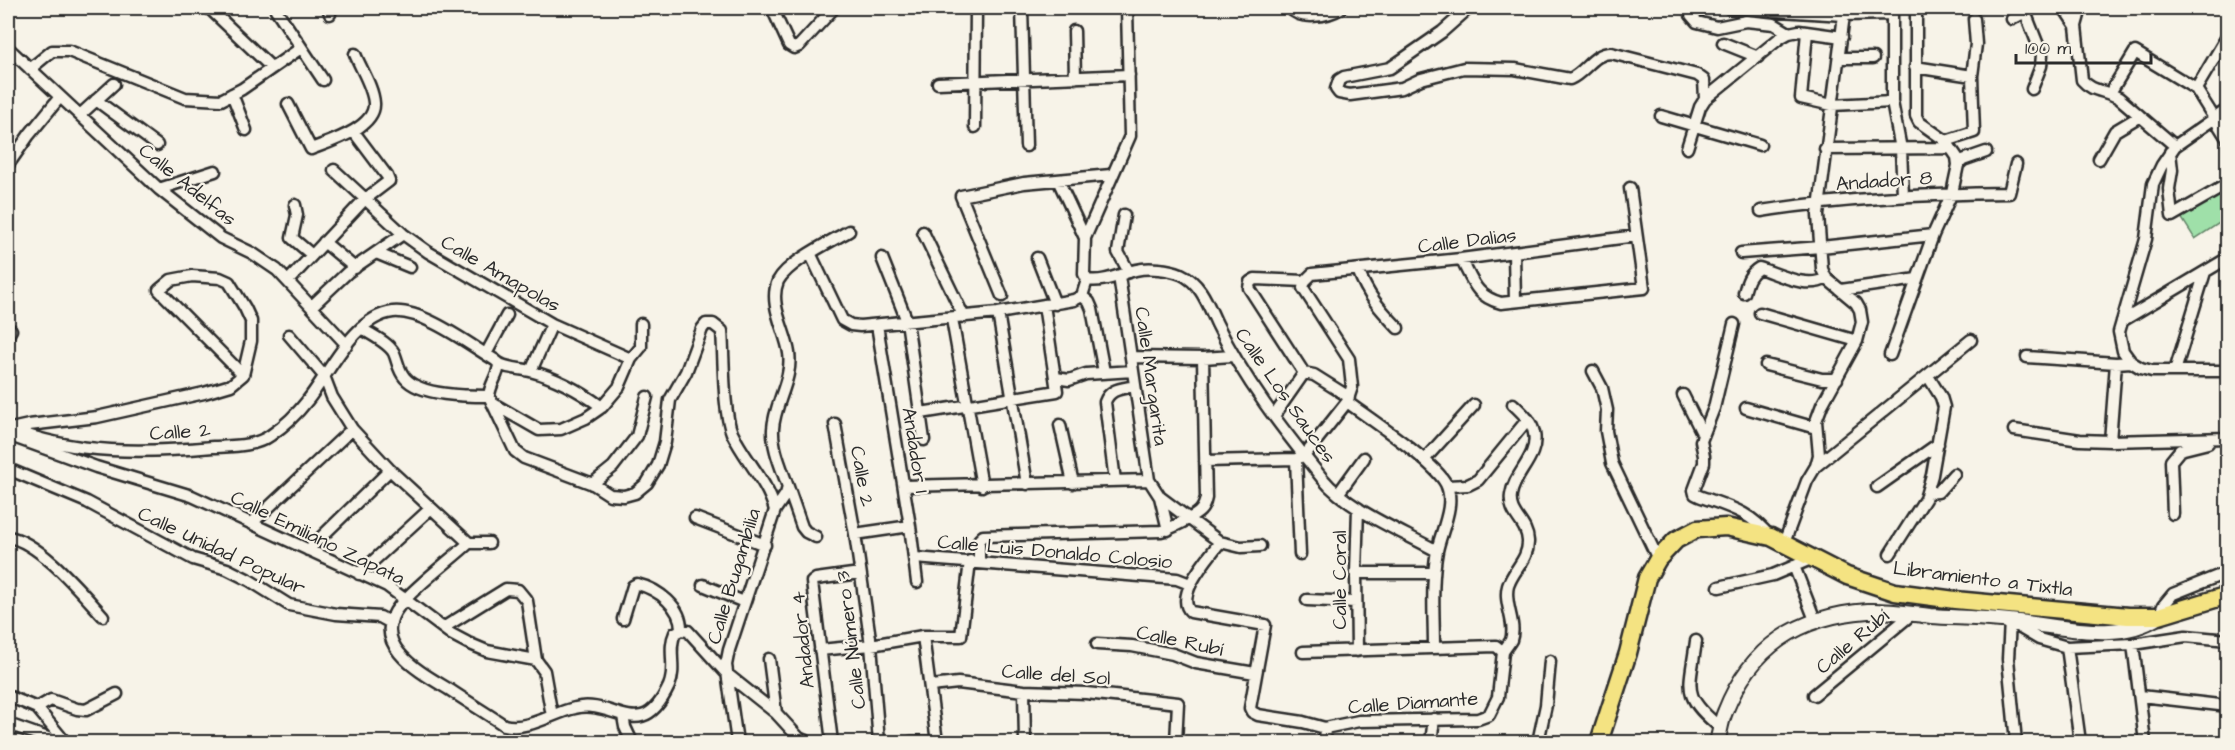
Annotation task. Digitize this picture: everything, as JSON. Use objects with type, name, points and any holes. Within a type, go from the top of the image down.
[{"type":"main road","name":"Libramiento a Tixtla","points":[[1599,742],[1628,653],[1647,578],[1658,559],[1676,540],[1697,529],[1726,527],[1777,540],[1811,560],[1847,576],[1895,592],[2128,616],[2159,616],[2228,595]]},
{"type":"street","points":[[209,8],[272,68]]},
{"type":"street","points":[[275,8],[323,80]]},
{"type":"street","points":[[772,8],[789,45],[794,48],[799,46],[830,9]]},
{"type":"street","points":[[975,127],[976,8]]},
{"type":"street","points":[[1022,8],[1026,146]]},
{"type":"street","points":[[810,253],[842,320],[851,325],[952,319],[1074,300],[1082,296],[1088,280],[1084,274],[1084,238],[1130,136],[1126,8]]},
{"type":"street","points":[[1290,8],[1304,16],[1327,14],[1341,8]]},
{"type":"street","points":[[1469,8],[1442,32],[1390,68],[1344,77],[1339,80],[1336,89],[1339,93],[1350,95],[1402,88],[1421,79],[1464,68],[1515,69],[1570,79],[1577,76],[1603,53],[1623,55],[1697,75],[1704,80],[1705,99]]},
{"type":"street","points":[[1729,8],[1844,15],[1892,14],[1892,102],[1901,149],[1903,195]]},
{"type":"street","points":[[1890,355],[1933,235],[1952,193],[1958,165],[1957,157],[1948,145],[1919,122],[1916,116],[1916,8]]},
{"type":"street","points":[[2064,8],[2076,26]]},
{"type":"street","points":[[2081,8],[2076,26],[2082,80],[2092,90],[2110,93],[2119,98],[2173,149],[2169,189],[2172,216],[2228,184]]},
{"type":"street","points":[[2012,19],[2029,10],[2042,55],[2041,66],[2032,89]]},
{"type":"street","points":[[1691,15],[1698,22],[1717,27],[1746,21],[1774,24],[1789,33]]},
{"type":"street","points":[[1734,324],[1714,408],[1701,441],[1704,463],[1694,490],[1695,494],[1748,514],[1777,540],[1816,466],[1819,455],[1816,421],[1822,405],[1857,341],[1862,322],[1856,303],[1826,278],[1822,269],[1818,215],[1844,15]]},
{"type":"street","points":[[1826,149],[1901,149],[1948,145],[1974,132],[1972,76],[1976,44],[1974,19]]},
{"type":"street","points":[[1074,31],[1075,78]]},
{"type":"street","points":[[1807,32],[1801,98],[1832,105],[1892,102]]},
{"type":"street","points":[[1687,148],[1700,107],[1705,99],[1780,38],[1789,33],[1807,32],[1842,37]]},
{"type":"street","points":[[2196,89],[2228,34]]},
{"type":"street","points":[[1723,43],[1758,57]]},
{"type":"street","name":"Calle Adelfas","points":[[8,48],[159,189],[216,234],[252,253],[289,280],[347,345]]},
{"type":"street","points":[[30,69],[52,51],[69,51],[184,98],[221,100],[301,48]]},
{"type":"street","points":[[2110,93],[2135,52],[2196,89],[2228,140]]},
{"type":"street","points":[[288,104],[312,149],[354,132],[371,115],[374,103],[355,54]]},
{"type":"street","points":[[1839,58],[1873,58]]},
{"type":"street","points":[[1915,67],[1972,76]]},
{"type":"street","points":[[938,83],[1129,75]]},
{"type":"street","points":[[80,115],[114,84]]},
{"type":"street","points":[[232,94],[246,130]]},
{"type":"street","points":[[8,165],[60,97]]},
{"type":"street","points":[[96,100],[157,145]]},
{"type":"street","points":[[2228,110],[2213,118],[2173,149],[2153,184],[2146,239],[2119,332],[2123,351],[2131,362],[2141,368],[2152,371],[2228,371]]},
{"type":"street","points":[[1661,116],[1760,145]]},
{"type":"street","points":[[2099,159],[2115,131],[2140,116]]},
{"type":"street","points":[[289,280],[364,200],[389,181],[354,132]]},
{"type":"street","points":[[1958,165],[1963,160],[1986,152]]},
{"type":"street","name":"Andador 8","points":[[1761,211],[1819,202],[1903,195],[2009,193],[2016,164]]},
{"type":"street","points":[[334,170],[364,200]]},
{"type":"street","points":[[159,189],[215,171]]},
{"type":"street","points":[[1002,296],[961,196],[1024,183],[1111,175]]},
{"type":"street","points":[[1058,180],[1084,238]]},
{"type":"street","points":[[1461,259],[1478,291],[1487,299],[1501,303],[1644,288],[1630,188]]},
{"type":"street","name":"Calle Amapolas","points":[[364,200],[428,252],[552,324],[631,359]]},
{"type":"street","points":[[295,205],[297,215],[292,237],[312,255]]},
{"type":"street","name":"Calle Margarita","points":[[1124,215],[1118,252],[1124,274],[1131,357],[1149,480]]},
{"type":"street","points":[[816,537],[802,527],[774,444],[773,428],[787,373],[789,354],[775,300],[778,282],[782,275],[810,253],[849,231]]},
{"type":"street","points":[[923,232],[964,317]]},
{"type":"street","points":[[312,306],[355,268],[403,234]]},
{"type":"street","points":[[1741,253],[1933,235]]},
{"type":"street","name":"Calle Dalias","points":[[1305,281],[1312,274],[1514,253],[1636,236]]},
{"type":"street","points":[[324,242],[355,268]]},
{"type":"street","points":[[376,253],[410,267]]},
{"type":"street","points":[[1514,253],[1515,301]]},
{"type":"street","points":[[882,258],[907,321],[924,440]]},
{"type":"street","points":[[921,412],[1057,391],[1050,304],[1037,258]]},
{"type":"street","points":[[2122,321],[2228,258]]},
{"type":"street","name":"Calle Los Sauces","points":[[1088,280],[1097,282],[1147,268],[1178,273],[1190,279],[1201,291],[1232,356],[1301,457],[1338,494],[1358,508],[1437,551]]},
{"type":"street","points":[[1744,293],[1748,278],[1759,268],[1803,282],[1820,282],[1826,278]]},
{"type":"street","points":[[1358,270],[1373,303],[1398,328]]},
{"type":"street","points":[[2175,371],[2205,272]]},
{"type":"street","points":[[9,431],[29,424],[97,417],[204,393],[231,385],[243,375],[251,341],[251,321],[229,282],[220,278],[192,276],[171,280],[159,290],[243,375]]},
{"type":"street","points":[[1300,554],[1301,457],[1348,399],[1352,387],[1349,359],[1303,288],[1305,281],[1255,279],[1250,282],[1249,288],[1304,373],[1314,375],[1348,399],[1424,460],[1448,486],[1450,499],[1434,573],[1434,648]]},
{"type":"street","points":[[1841,290],[1917,279]]},
{"type":"street","points":[[1082,296],[1089,302],[1092,309],[1104,372]]},
{"type":"street","points":[[602,407],[566,384],[531,371],[499,365],[486,354],[434,324],[409,313],[395,312],[382,315],[361,328],[393,351],[399,370],[406,380],[416,387],[490,399],[539,430],[546,431],[561,429],[602,407],[619,387],[631,359],[641,347],[641,324]]},
{"type":"street","points":[[998,313],[1027,484]]},
{"type":"street","points":[[1760,313],[1857,341]]},
{"type":"street","points":[[486,354],[507,315]]},
{"type":"street","points":[[952,319],[982,486]]},
{"type":"street","points":[[531,371],[552,324]]},
{"type":"street","name":"Calle Bugambilia","points":[[592,484],[610,495],[624,496],[635,493],[647,483],[658,465],[665,442],[670,400],[686,372],[702,329],[706,324],[713,324],[722,332],[727,415],[732,432],[771,497],[775,510],[744,602],[726,665],[737,742]]},
{"type":"street","name":"Andador 1","points":[[877,325],[915,558],[916,582]]},
{"type":"street","name":"Calle 2","points":[[9,431],[97,450],[158,452],[248,444],[268,437],[291,418],[308,400],[361,328]]},
{"type":"street","points":[[289,335],[324,376],[332,397],[352,429],[390,470],[469,543],[489,543]]},
{"type":"street","points":[[1816,466],[1971,340]]},
{"type":"street","points":[[1131,357],[1232,356]]},
{"type":"street","points":[[2027,357],[2131,362]]},
{"type":"street","points":[[820,650],[871,645],[923,636],[961,636],[979,540],[983,536],[1168,530],[1198,513],[1204,506],[1206,498],[1203,358]]},
{"type":"street","points":[[2110,441],[2115,363]]},
{"type":"street","points":[[499,365],[498,373],[490,389],[490,399],[515,451],[536,463],[592,484],[613,467],[637,436],[646,397]]},
{"type":"street","points":[[1766,365],[1822,380],[1837,379]]},
{"type":"street","points":[[1056,378],[1069,380],[1086,374],[1133,371]]},
{"type":"street","points":[[1593,371],[1602,388],[1607,410],[1606,431],[1612,463],[1658,559]]},
{"type":"street","points":[[1274,416],[1304,373]]},
{"type":"street","points":[[1890,554],[1925,499],[1938,444],[1944,407],[1941,397],[1928,376]]},
{"type":"street","points":[[1115,481],[1105,402],[1113,391],[1135,386]]},
{"type":"street","points":[[1683,394],[1703,435]]},
{"type":"street","points":[[1303,652],[1496,646],[1503,652],[1511,640],[1512,626],[1507,588],[1524,558],[1528,543],[1527,528],[1515,514],[1510,502],[1512,488],[1534,448],[1535,435],[1532,425],[1513,404]]},
{"type":"street","points":[[1424,460],[1474,405]]},
{"type":"street","points":[[1746,408],[1816,428]]},
{"type":"street","points":[[1448,486],[1468,485],[1478,480],[1528,420]]},
{"type":"street","name":"Calle 2","points":[[835,424],[855,534]]},
{"type":"street","points":[[1060,425],[1073,483]]},
{"type":"street","points":[[252,523],[352,429]]},
{"type":"street","points":[[2014,430],[2080,440],[2224,438]]},
{"type":"street","name":"Calle Emiliano Zapata","points":[[9,431],[96,467],[192,496],[387,586],[443,628],[468,643],[487,651],[536,660]]},
{"type":"street","points":[[2173,514],[2171,461],[2175,455],[2180,450],[2224,438]]},
{"type":"street","points":[[1876,487],[1938,444]]},
{"type":"street","points":[[1205,461],[1301,457]]},
{"type":"street","points":[[1338,494],[1364,458]]},
{"type":"street","name":"Calle Unidad Popular","points":[[8,469],[87,502],[193,559],[227,569],[289,605],[336,614],[380,616],[391,623]]},
{"type":"street","points":[[308,550],[390,470]]},
{"type":"street","points":[[1927,493],[1938,492],[1954,474]]},
{"type":"street","points":[[904,486],[982,486],[1149,480],[1160,497],[1168,530]]},
{"type":"street","points":[[775,510],[788,487]]},
{"type":"street","points":[[1160,497],[1220,542],[1242,547],[1260,546]]},
{"type":"street","name":"Calle Coral","points":[[1357,651],[1358,508]]},
{"type":"street","points":[[359,574],[430,509]]},
{"type":"street","points":[[695,518],[765,545]]},
{"type":"street","points":[[855,534],[910,526]]},
{"type":"street","name":"Calle Número 3","points":[[855,534],[871,645],[879,742]]},
{"type":"street","points":[[8,537],[24,542],[47,560],[69,579],[104,616]]},
{"type":"street","points":[[1220,542],[1190,584],[1185,602],[1187,608],[1191,612],[1265,625],[1255,673],[1250,708],[1252,712],[1325,728]]},
{"type":"street","points":[[469,543],[399,606],[391,623],[390,632],[394,646],[409,664],[504,725],[522,726],[585,706],[596,706],[623,716],[639,718],[645,715],[668,688],[674,672],[671,642],[675,633],[681,630],[688,631],[696,638],[702,649],[727,674],[776,713],[791,731],[808,742]]},
{"type":"street","name":"Calle Luis Donaldo Colosio","points":[[915,558],[975,561],[1177,579],[1190,584]]},
{"type":"street","points":[[1719,587],[1773,575],[1811,560]]},
{"type":"street","points":[[1794,567],[1815,620]]},
{"type":"street","points":[[1717,742],[1725,712],[1753,662],[1775,641],[1815,620],[1869,611],[2010,621],[2079,631],[2111,631],[2146,625],[2159,616],[2163,606],[2173,594],[2228,572]]},
{"type":"street","name":"Andador 4","points":[[832,742],[811,587],[812,582],[816,579],[860,573]]},
{"type":"street","points":[[1356,573],[1434,573]]},
{"type":"street","points":[[623,619],[633,586],[637,584],[672,604],[681,619],[681,630]]},
{"type":"street","points":[[703,585],[744,602]]},
{"type":"street","points":[[443,628],[506,589],[518,590],[526,601],[536,660],[544,671],[552,716]]},
{"type":"street","points":[[1307,600],[1356,602]]},
{"type":"street","points":[[1980,602],[2039,639],[2067,646],[2133,644],[2186,636],[2228,640]]},
{"type":"street","name":"Calle Rubí","points":[[1814,695],[1912,614]]},
{"type":"street","points":[[2010,621],[2008,659],[2016,742]]},
{"type":"street","points":[[911,742],[940,742],[923,636]]},
{"type":"street","points":[[1696,641],[1690,690],[1693,702],[1701,712],[1721,728]]},
{"type":"street","name":"Calle Rubí","points":[[1097,644],[1132,646],[1173,654],[1196,663],[1255,673]]},
{"type":"street","points":[[2133,644],[2145,742]]},
{"type":"street","points":[[2067,646],[2080,742]]},
{"type":"street","name":"Calle Diamante","points":[[1324,742],[1325,728],[1359,721],[1478,719],[1489,715],[1498,697],[1503,652]]},
{"type":"street","points":[[770,659],[776,713]]},
{"type":"street","points":[[1538,742],[1546,705],[1550,661]]},
{"type":"street","name":"Calle del Sol","points":[[931,686],[958,683],[1024,691],[1086,693],[1178,703],[1176,742]]},
{"type":"street","points":[[1024,691],[1025,742]]},
{"type":"street","points":[[37,708],[51,700],[86,710],[117,694]]},
{"type":"street","points":[[9,696],[37,708],[65,742]]},
{"type":"street","points":[[2140,696],[2228,706]]},
{"type":"street","points":[[623,716],[632,742]]},
{"type":"street","points":[[1431,742],[1434,719]]},
{"type":"street","points":[[8,723],[59,742]]},
{"type":"green space","points":[[2227,188],[2227,218],[2195,239],[2181,217]]}]
